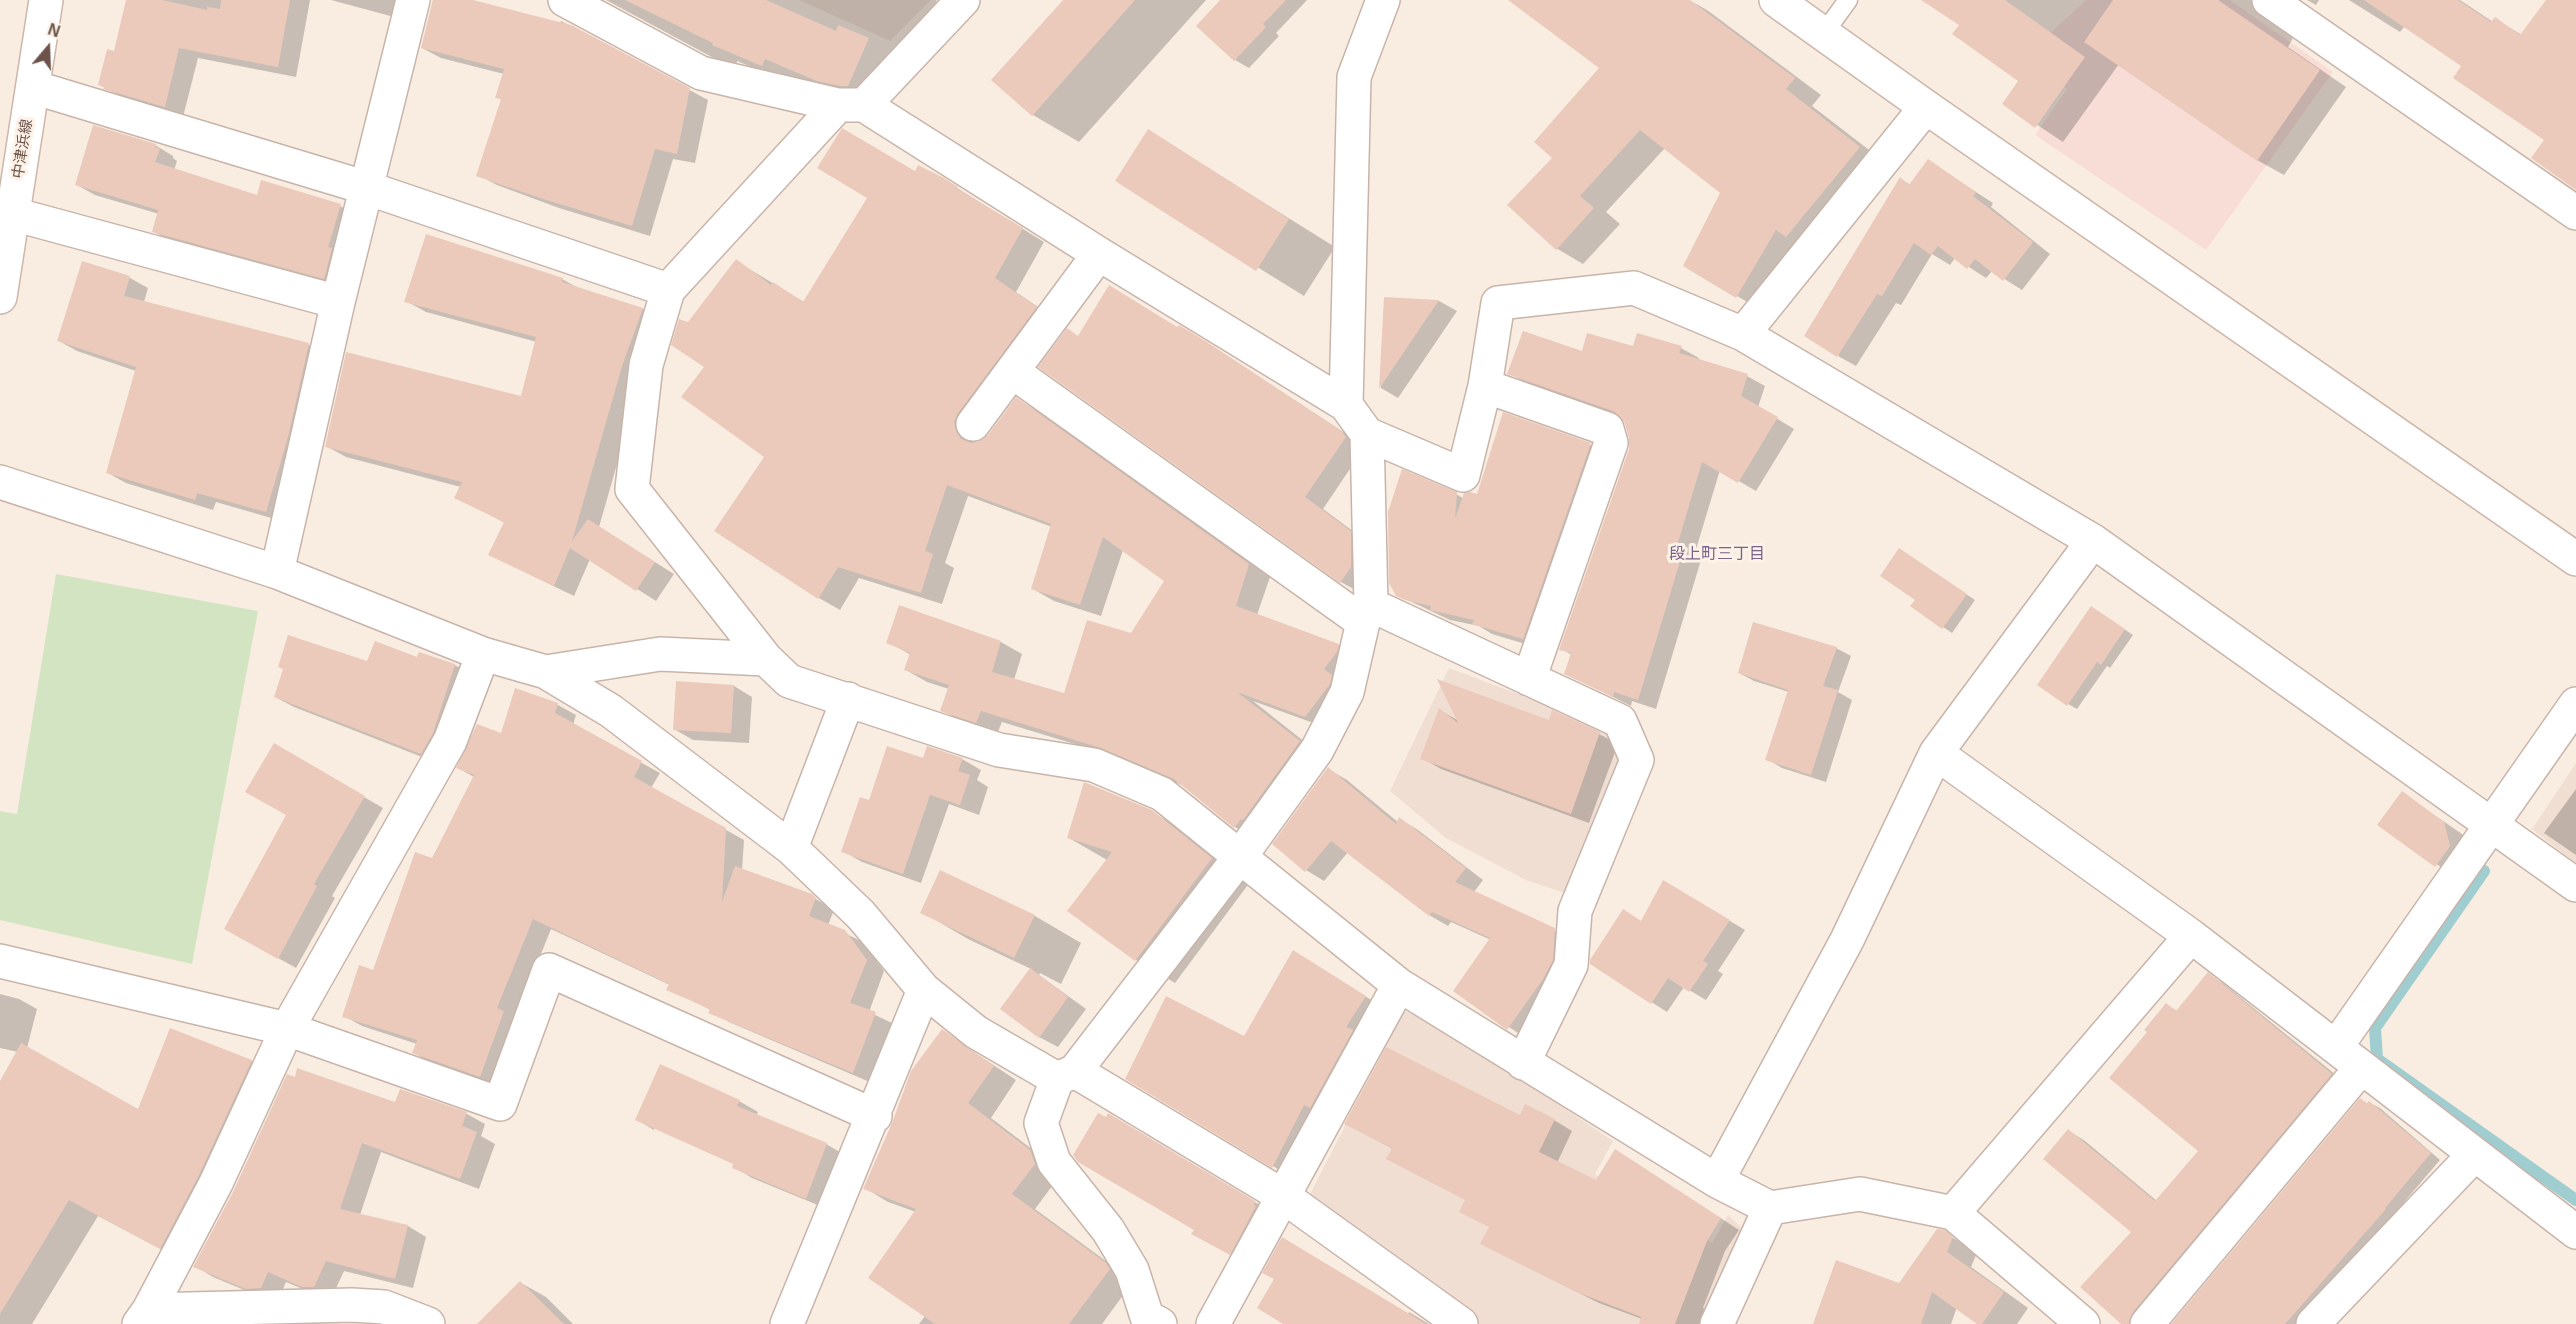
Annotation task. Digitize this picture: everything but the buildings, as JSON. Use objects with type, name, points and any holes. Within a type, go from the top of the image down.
[{"type":"street","name":"中津浜線","points":[[0,297],[46,0]]},
{"type":"street","points":[[277,572],[338,302],[413,0]]},
{"type":"street","points":[[565,0],[701,73],[851,105],[1346,405],[1367,434],[1463,475],[1485,386],[1498,303],[1634,288],[1743,334],[2093,540],[2576,885]]},
{"type":"street","points":[[963,0],[851,105],[668,290],[646,365],[632,489],[766,659],[789,681],[999,750],[1094,765],[1162,794],[1399,985],[1717,1181],[1770,1208],[1860,1194],[1953,1213],[2083,1324]]},
{"type":"street","points":[[1346,405],[1354,77],[1383,0]]},
{"type":"street","points":[[1776,0],[2576,559]]},
{"type":"street","points":[[2269,0],[2576,213]]},
{"type":"street","points":[[33,87],[367,188],[668,290]]},
{"type":"street","points":[[1743,334],[1926,107]]},
{"type":"street","points":[[13,214],[338,302]]},
{"type":"street","points":[[973,424],[1099,254]]},
{"type":"street","points":[[1013,372],[1367,614],[1529,679],[1620,721],[1637,760],[1575,911],[1571,965],[1523,1063]]},
{"type":"street","points":[[1485,386],[1607,429],[1611,443],[1529,679]]},
{"type":"street","points":[[1150,1322],[1132,1270],[1107,1230],[1054,1162],[1041,1123],[1066,1075],[1239,858],[1317,750],[1347,692],[1367,614],[1367,434]]},
{"type":"street","points":[[0,482],[277,572],[483,654],[546,672],[611,711],[791,848],[861,915],[924,990],[976,1032],[1066,1075],[1283,1196],[1461,1324]]},
{"type":"street","points":[[1717,1181],[1847,940],[1936,753],[2093,540]]},
{"type":"street","points":[[144,1317],[216,1183],[287,1029],[450,741],[483,654]]},
{"type":"street","points":[[546,672],[660,654],[766,659]]},
{"type":"street","points":[[791,848],[848,699]]},
{"type":"street","points":[[2336,1047],[2576,704]]},
{"type":"street","points":[[1936,753],[2191,936],[2576,1232]]},
{"type":"street","points":[[1953,1213],[2191,936]]},
{"type":"street","points":[[0,961],[287,1029],[500,1104],[549,970],[874,1116]]},
{"type":"street","points":[[1213,1324],[1399,985]]},
{"type":"street","points":[[787,1324],[924,990]]},
{"type":"street","points":[[2147,1324],[2361,1068]]},
{"type":"street","points":[[2313,1324],[2474,1155]]},
{"type":"street","points":[[1717,1324],[1770,1208]]},
{"type":"street","points":[[144,1317],[352,1305],[384,1307],[428,1324]]},
{"type":"lane","points":[[1824,33],[1848,0]]},
{"type":"shaded area","points":[[799,0],[931,0],[890,41]]},
{"type":"shaded area","points":[[2086,0],[2230,0],[2333,72],[2206,250],[2035,135],[2067,89],[2024,57]]},
{"type":"shaded area","points":[[1449,668],[1603,726],[1624,759],[1568,894],[1526,880],[1446,838],[1390,791]]},
{"type":"shaded area","points":[[2576,763],[2576,863],[2532,829]]},
{"type":"shaded area","points":[[1404,1011],[1422,1018],[1518,1077],[1613,1141],[1595,1174],[1712,1243],[1728,1215],[1749,1235],[1708,1324],[1480,1324],[1306,1202]]},
{"type":"green space","points":[[56,574],[258,611],[192,964],[0,920],[0,811],[17,814]]},
{"type":"waterway","points":[[2484,871],[2375,1028],[2377,1059],[2576,1200]]},
{"type":"district","name":"段上町三丁目","points":[[1717,555]]}]
